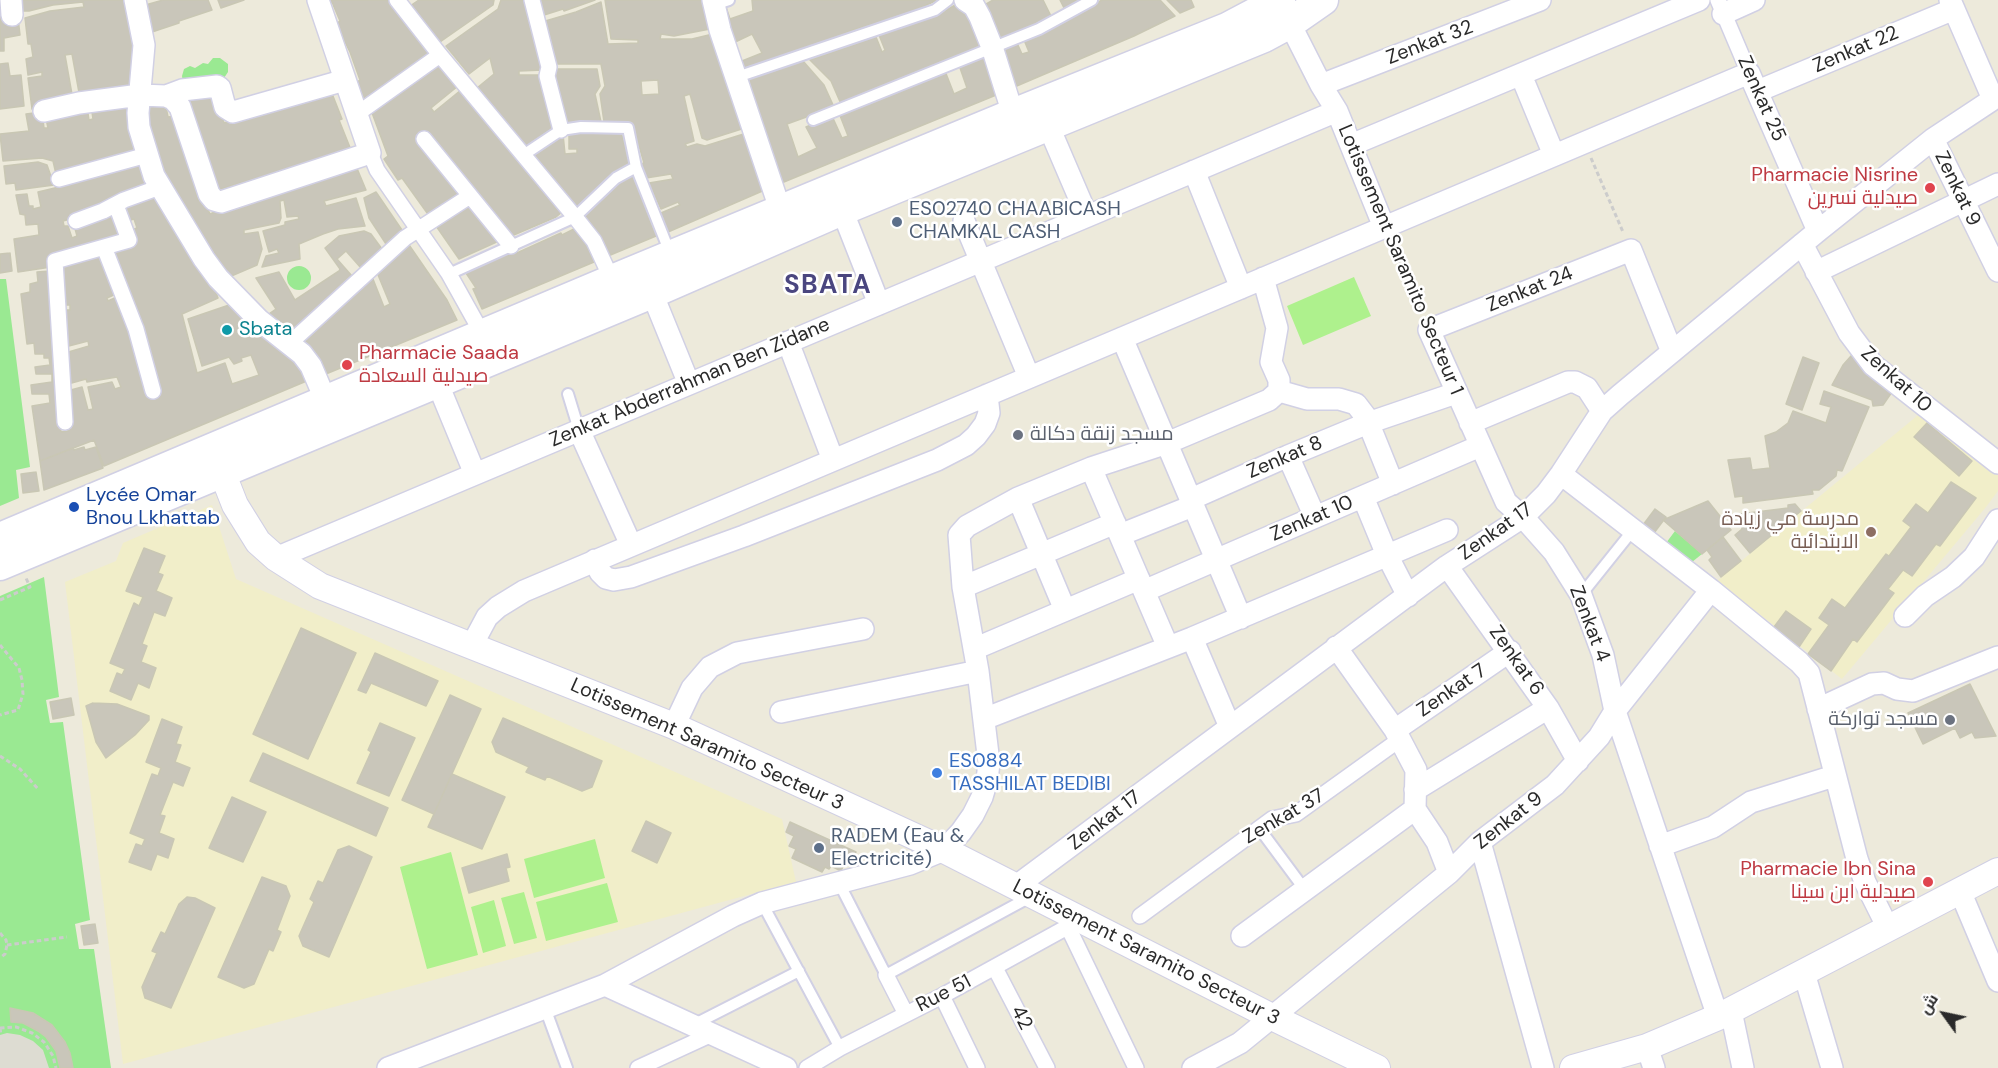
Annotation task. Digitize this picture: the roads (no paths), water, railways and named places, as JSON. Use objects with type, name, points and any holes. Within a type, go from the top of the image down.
[{"type":"main road","points":[[0,565],[217,460],[326,401],[612,280],[1227,28],[1275,6],[1323,0]]},
{"type":"main road","points":[[0,538],[437,382],[652,293],[842,210],[1264,37],[1275,6]]},
{"type":"street","points":[[135,0],[144,45],[139,127],[160,187],[218,278],[259,320],[302,354],[311,366],[326,401]]},
{"type":"street","points":[[318,0],[377,170],[449,274],[483,335]]},
{"type":"street","points":[[532,0],[549,67],[547,76],[561,130]]},
{"type":"street","name":"Zenkat 32","points":[[1320,85],[1539,0]]},
{"type":"street","points":[[1351,145],[1699,0]]},
{"type":"street","points":[[1721,7],[1754,0]]},
{"type":"street","points":[[403,2],[440,55],[576,217],[594,241],[612,280]]},
{"type":"street","points":[[719,2],[737,76],[781,212]]},
{"type":"street","points":[[974,2],[992,47],[1013,114]]},
{"type":"street","points":[[1952,3],[1996,97]]},
{"type":"street","name":"Zenkat 22","points":[[472,645],[487,617],[498,607],[524,591],[595,560],[1554,155],[1754,82],[1952,3]]},
{"type":"street","name":"Lotissement Saramito Secteur 1","points":[[1275,6],[1337,111],[1384,227]]},
{"type":"street","name":"Zenkat 25","points":[[1721,7],[1754,82],[1810,237]]},
{"type":"street","points":[[357,114],[440,55]]},
{"type":"street","points":[[1521,75],[1554,155]]},
{"type":"street","points":[[165,96],[182,90],[215,85],[220,88],[227,109],[233,112],[345,80]]},
{"type":"street","points":[[44,111],[79,103],[140,95],[165,96],[173,99],[180,107],[209,194],[214,200],[221,202],[370,153]]},
{"type":"street","name":"Zenkat 17","points":[[1024,892],[1230,727],[1336,647],[1447,566],[1523,517],[1546,494],[1561,474],[1602,411],[1810,237],[1933,139],[1996,97]]},
{"type":"street","name":"Zenkat Abderrahman Ben Zidane","points":[[276,558],[1337,111]]},
{"type":"street","points":[[1048,125],[1087,216]]},
{"type":"street","points":[[424,139],[511,246]]},
{"type":"street","name":"Zenkat 9","points":[[1933,139],[1998,271]]},
{"type":"street","points":[[59,179],[147,155]]},
{"type":"street","points":[[1194,171],[1241,288]]},
{"type":"street","points":[[1816,272],[1998,184]]},
{"type":"street","points":[[76,221],[160,187]]},
{"type":"street","points":[[289,344],[405,238],[470,196]]},
{"type":"street","points":[[65,422],[55,261],[129,240],[116,205]]},
{"type":"street","points":[[842,210],[879,304]]},
{"type":"street","points":[[964,222],[1029,377]]},
{"type":"street","name":"Zenkat 10","points":[[1810,237],[1816,272],[1849,333],[1873,365],[1998,463]]},
{"type":"street","points":[[104,247],[136,328],[153,391]]},
{"type":"street","name":"Zenkat 24","points":[[1429,330],[1631,249],[1672,352]]},
{"type":"street","points":[[388,1068],[604,985],[733,916],[762,903],[910,864],[944,850],[973,815],[982,797],[989,763],[978,671],[963,587],[959,534],[966,526],[1018,498],[1091,468],[1167,442],[1269,400],[1279,391],[1279,380],[1271,362],[1277,328],[1263,278]]},
{"type":"street","points":[[652,293],[689,384]]},
{"type":"street","name":"Lotissement Saramito Secteur 1","points":[[1429,330],[1506,502],[1523,517]]},
{"type":"street","points":[[1122,338],[1241,618]]},
{"type":"street","points":[[788,342],[833,460]]},
{"type":"street","points":[[437,382],[475,474]]},
{"type":"street","points":[[1470,423],[1568,382],[1575,382],[1587,388],[1602,411]]},
{"type":"street","points":[[1279,391],[1307,399],[1349,401],[1362,410],[1393,484]]},
{"type":"street","name":"Zenkat 8","points":[[963,587],[1041,554],[1185,508],[1198,496],[1288,456],[1368,423],[1456,393]]},
{"type":"street","points":[[595,560],[600,572],[606,578],[614,580],[631,577],[744,536],[938,459],[966,445],[981,430],[989,413],[987,395]]},
{"type":"street","points":[[579,430],[632,545]]},
{"type":"street","name":"Zenkat 10","points":[[974,649],[1065,610],[1217,560],[1480,446]]},
{"type":"street","points":[[1288,456],[1315,517]]},
{"type":"street","name":"Lotissement Saramito Secteur 3","points":[[217,460],[235,505],[258,542],[276,558],[320,586],[674,726],[944,850],[1024,892],[1074,923],[1377,1068]]},
{"type":"street","points":[[1091,468],[1168,647]]},
{"type":"street","points":[[1561,474],[1711,590],[1799,662],[1809,673],[1857,859],[1865,882],[1888,928]]},
{"type":"street","points":[[1018,498],[1065,610]]},
{"type":"street","points":[[1363,498],[1387,555],[1408,596]]},
{"type":"street","name":"Zenkat 4","points":[[1523,517],[1554,552],[1581,595],[1603,655],[1615,711],[1660,846],[1743,1068]]},
{"type":"street","points":[[1905,616],[1925,596],[1953,577],[1974,557],[1998,520]]},
{"type":"street","points":[[984,719],[1241,618],[1447,530]]},
{"type":"street","name":"Zenkat 6","points":[[1447,566],[1510,651],[1548,708],[1578,761]]},
{"type":"street","name":"Zenkat 9","points":[[1193,1068],[1240,1042],[1272,1017],[1449,873],[1480,842],[1555,785],[1599,737],[1615,711],[1711,590]]},
{"type":"street","points":[[674,726],[692,688],[710,667],[737,653],[863,629]]},
{"type":"street","points":[[1192,638],[1230,727]]},
{"type":"street","points":[[1336,647],[1397,735],[1416,770],[1415,799],[1437,842],[1449,873]]},
{"type":"street","name":"Zenkat 7","points":[[1397,735],[1510,651]]},
{"type":"street","points":[[1818,709],[1872,684],[1884,683],[1897,689],[1913,691],[1998,657]]},
{"type":"street","points":[[781,712],[978,671]]},
{"type":"street","points":[[1242,936],[1305,890],[1415,799],[1548,708]]},
{"type":"street","name":"Zenkat 37","points":[[1140,916],[1272,819],[1296,814],[1397,735]]},
{"type":"street","points":[[1660,846],[1713,826],[1751,802],[1834,776]]},
{"type":"street","points":[[1480,842],[1543,1068]]},
{"type":"street","points":[[1588,1066],[1650,1058],[1724,1014],[1998,871]]},
{"type":"street","points":[[1960,891],[1998,981]]},
{"type":"street","points":[[1074,923],[1136,1068]]},
{"type":"street","name":"Rue 51","points":[[807,1068],[840,1048],[995,968],[1074,923]]},
{"type":"street","name":"42","points":[[995,968],[1047,1068]]},
{"type":"street","points":[[1804,973],[1832,1068]]},
{"type":"street","points":[[886,975],[906,1014]]},
{"type":"street","points":[[604,985],[786,1068]]},
{"type":"street","points":[[942,996],[977,1068]]},
{"type":"street","points":[[638,1068],[712,1034]]},
{"type":"lane","points":[[737,76],[935,10],[948,0]]},
{"type":"lane","points":[[813,120],[901,86],[927,72],[1039,29],[1092,0]]},
{"type":"lane","points":[[525,154],[561,130],[581,127],[627,128],[636,167],[672,256]]},
{"type":"lane","points":[[449,274],[576,217],[616,178],[636,167]]},
{"type":"lane","points":[[568,394],[579,430]]},
{"type":"lane","points":[[1581,595],[1633,530]]},
{"type":"lane","points":[[1259,828],[1305,890]]},
{"type":"lane","points":[[839,883],[886,975],[1024,892]]},
{"type":"lane","points":[[762,903],[840,1048]]},
{"type":"lane","points":[[693,1025],[799,971]]},
{"type":"lane","points":[[544,1008],[567,1068]]},
{"type":"place","name":"Pharmacie Nisrine صيدلية نسرين","points":[[1930,188]]},
{"type":"place","name":"ES02740 CHAABICASH CHAMKAL CASH","points":[[897,222]]},
{"type":"place","name":"Sbata","points":[[227,330]]},
{"type":"place","name":"Pharmacie Saada صيدلية السعادة","points":[[347,365]]},
{"type":"place","name":"مسجد زنقة دكالة","points":[[1018,435]]},
{"type":"place","name":"Lycée Omar Bnou Lkhattab","points":[[74,507]]},
{"type":"place","name":"مدرسة مي زيادة الابتدائية","points":[[1871,532]]},
{"type":"place","name":"مسجد تواركة","points":[[1950,720]]},
{"type":"place","name":"ES0884 TASSHILAT BEDIBI","points":[[937,773]]},
{"type":"place","name":"RADEM (Eau & Electricité)","points":[[819,848]]},
{"type":"place","name":"Pharmacie Ibn Sina صيدلية ابن سينا","points":[[1928,882]]},
{"type":"district","name":"SBATA","points":[[828,286]]}]
